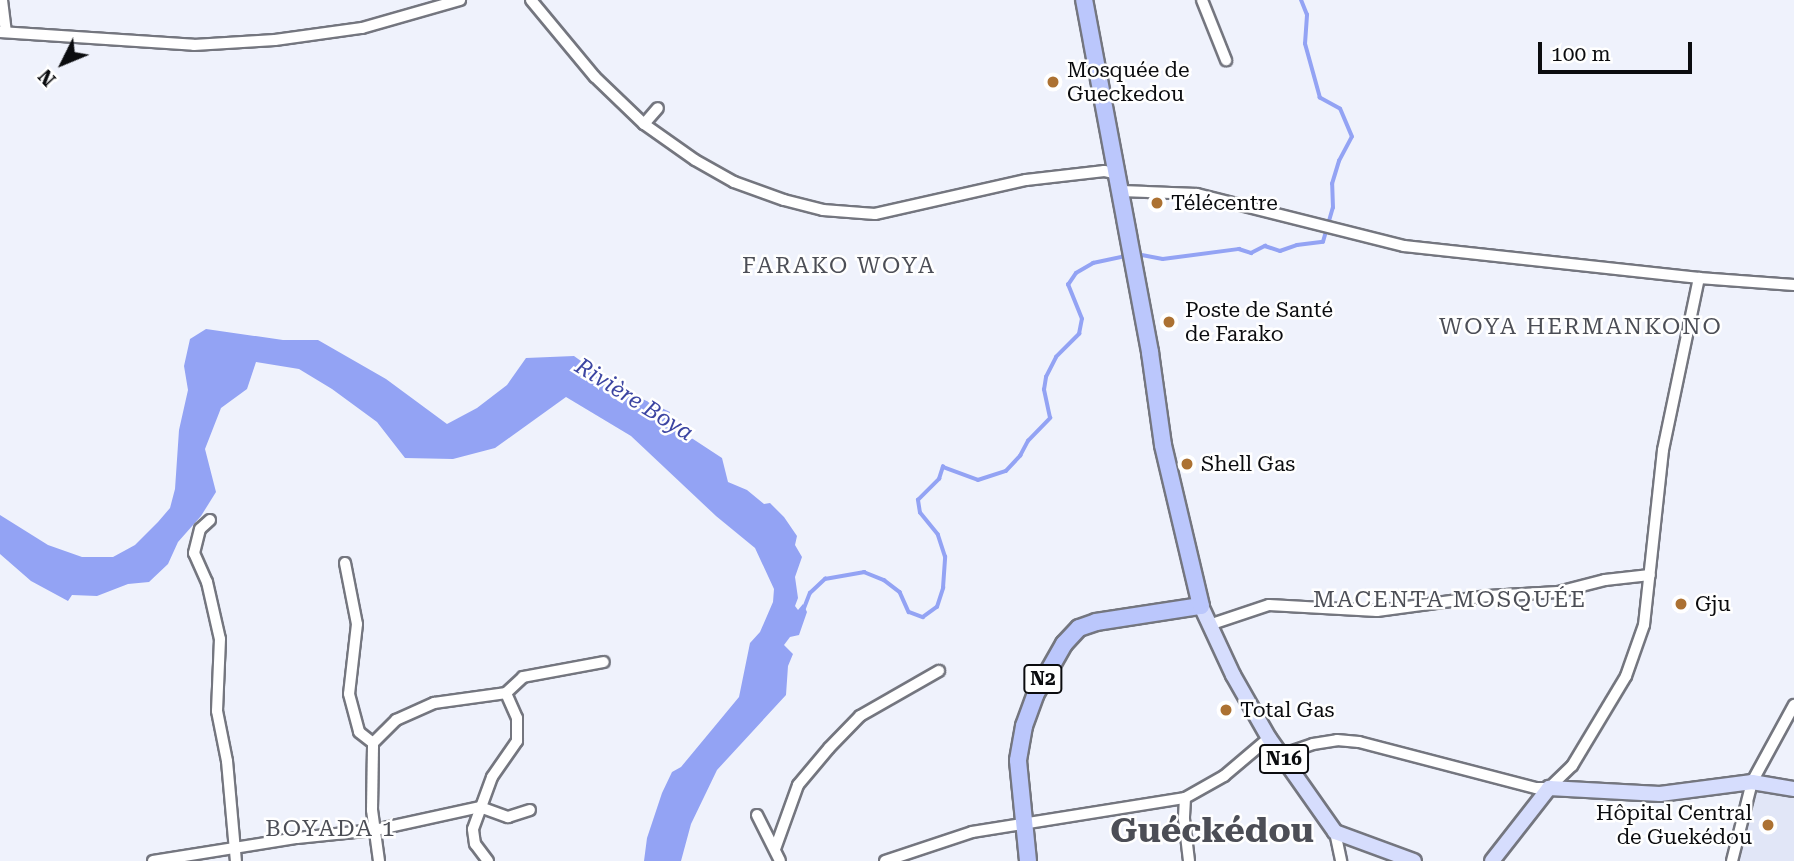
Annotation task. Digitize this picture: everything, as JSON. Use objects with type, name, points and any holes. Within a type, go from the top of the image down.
[{"type":"highway","points":[[1084,0],[1121,191],[1163,445],[1201,606]]},
{"type":"highway","name":"N2","points":[[1028,861],[1017,760],[1024,726],[1035,695],[1063,644],[1079,628],[1096,621],[1201,606]]},
{"type":"main road","name":"N16","points":[[1201,606],[1269,738],[1335,832]]},
{"type":"main road","points":[[1492,861],[1549,788],[1660,794],[1752,782],[1794,789]]},
{"type":"main road","points":[[1335,832],[1415,861]]},
{"type":"street","points":[[2,0],[3,32],[194,45],[275,40],[362,28],[460,0]]},
{"type":"street","points":[[531,0],[570,49],[644,124],[695,160],[734,182],[823,210],[875,214],[1026,180],[1104,170],[1117,174]]},
{"type":"street","points":[[1202,0],[1226,60]]},
{"type":"street","points":[[644,124],[658,108]]},
{"type":"street","points":[[1121,191],[1197,194],[1404,246],[1699,278],[1794,285]]},
{"type":"street","points":[[1281,755],[1313,744],[1337,740],[1359,742],[1536,788],[1549,788],[1572,766],[1626,676],[1644,625],[1663,450],[1699,278]]},
{"type":"street","points":[[210,520],[200,529],[194,553],[207,582],[220,639],[217,711],[227,761],[236,861]]},
{"type":"street","points":[[345,563],[357,624],[349,694],[359,732],[373,743]]},
{"type":"street","points":[[1209,625],[1269,605],[1377,611],[1488,596],[1558,592],[1605,580],[1650,575]]},
{"type":"street","points":[[379,861],[375,830],[373,743],[396,720],[434,703],[506,693],[523,677],[604,662]]},
{"type":"street","points":[[775,849],[798,785],[829,748],[860,716],[939,671]]},
{"type":"street","points":[[488,861],[475,844],[473,829],[492,777],[517,741],[517,718],[506,693]]},
{"type":"street","points":[[1732,861],[1752,782],[1794,705]]},
{"type":"street","points":[[885,861],[972,832],[1185,797],[1224,776],[1269,738]]},
{"type":"street","points":[[1185,797],[1184,819],[1189,861]]},
{"type":"street","points":[[153,861],[375,830],[480,807],[508,817],[530,810]]},
{"type":"street","points":[[757,815],[780,861]]},
{"type":"street","points":[[1335,832],[1341,861]]},
{"type":"shaded area","name":"Hôpital Central de Guekédou","points":[[1752,782],[1794,789],[1794,861],[1732,861]]},
{"type":"water","name":"Rivière Boya","points":[[206,329],[283,340],[318,340],[386,379],[447,424],[477,408],[507,385],[526,358],[574,356],[617,387],[670,412],[665,426],[693,439],[722,458],[728,482],[747,490],[764,504],[770,503],[784,517],[797,536],[795,545],[802,557],[795,577],[798,598],[795,606],[798,610],[803,604],[807,612],[799,635],[790,637],[784,645],[793,654],[788,666],[786,695],[717,770],[691,824],[681,861],[644,861],[647,838],[662,793],[672,772],[681,767],[739,697],[750,643],[760,632],[773,602],[774,589],[755,548],[716,516],[631,436],[566,397],[495,448],[453,459],[405,458],[377,422],[332,389],[299,369],[256,362],[247,389],[221,408],[205,449],[216,492],[201,516],[178,542],[168,564],[149,582],[128,584],[97,596],[72,595],[68,601],[31,581],[0,554],[0,515],[48,545],[82,557],[113,557],[135,545],[158,522],[170,508],[175,489],[179,430],[188,390],[184,366],[190,339]]},
{"type":"waterway","points":[[1137,254],[1163,259],[1239,249],[1251,253],[1265,246],[1280,251],[1297,245],[1323,242],[1333,208],[1332,184],[1339,161],[1352,137],[1340,109],[1320,98],[1305,44],[1307,15],[1301,0]]},
{"type":"waterway","points":[[803,611],[810,593],[825,579],[864,572],[884,580],[900,592],[909,612],[923,617],[937,607],[943,588],[945,557],[938,535],[920,513],[918,500],[939,479],[943,467],[978,480],[1006,471],[1020,456],[1028,441],[1050,418],[1044,390],[1046,377],[1056,357],[1079,334],[1082,319],[1068,285],[1076,273],[1093,263],[1126,256]]},
{"type":"place","name":"Mosquée de Gueckedou","points":[[1053,82]]},
{"type":"place","name":"Télécentre","points":[[1157,203]]},
{"type":"place","name":"Poste de Santé de Farako","points":[[1169,322]]},
{"type":"place","name":"Shell Gas","points":[[1187,464]]},
{"type":"place","name":"Gju","points":[[1681,604]]},
{"type":"place","name":"Total Gas","points":[[1226,710]]},
{"type":"place","name":"Hôpital Central de Guekédou","points":[[1768,825]]},
{"type":"district","name":"FARAKO WOYA","points":[[839,266]]},
{"type":"district","name":"WOYA HERMANKONO","points":[[1581,327]]},
{"type":"district","name":"MACENTA MOSQUÉE","points":[[1450,600]]},
{"type":"district","name":"BOYADA 1","points":[[331,829]]},
{"type":"district","name":"Guéckédou","points":[[1212,831]]}]
